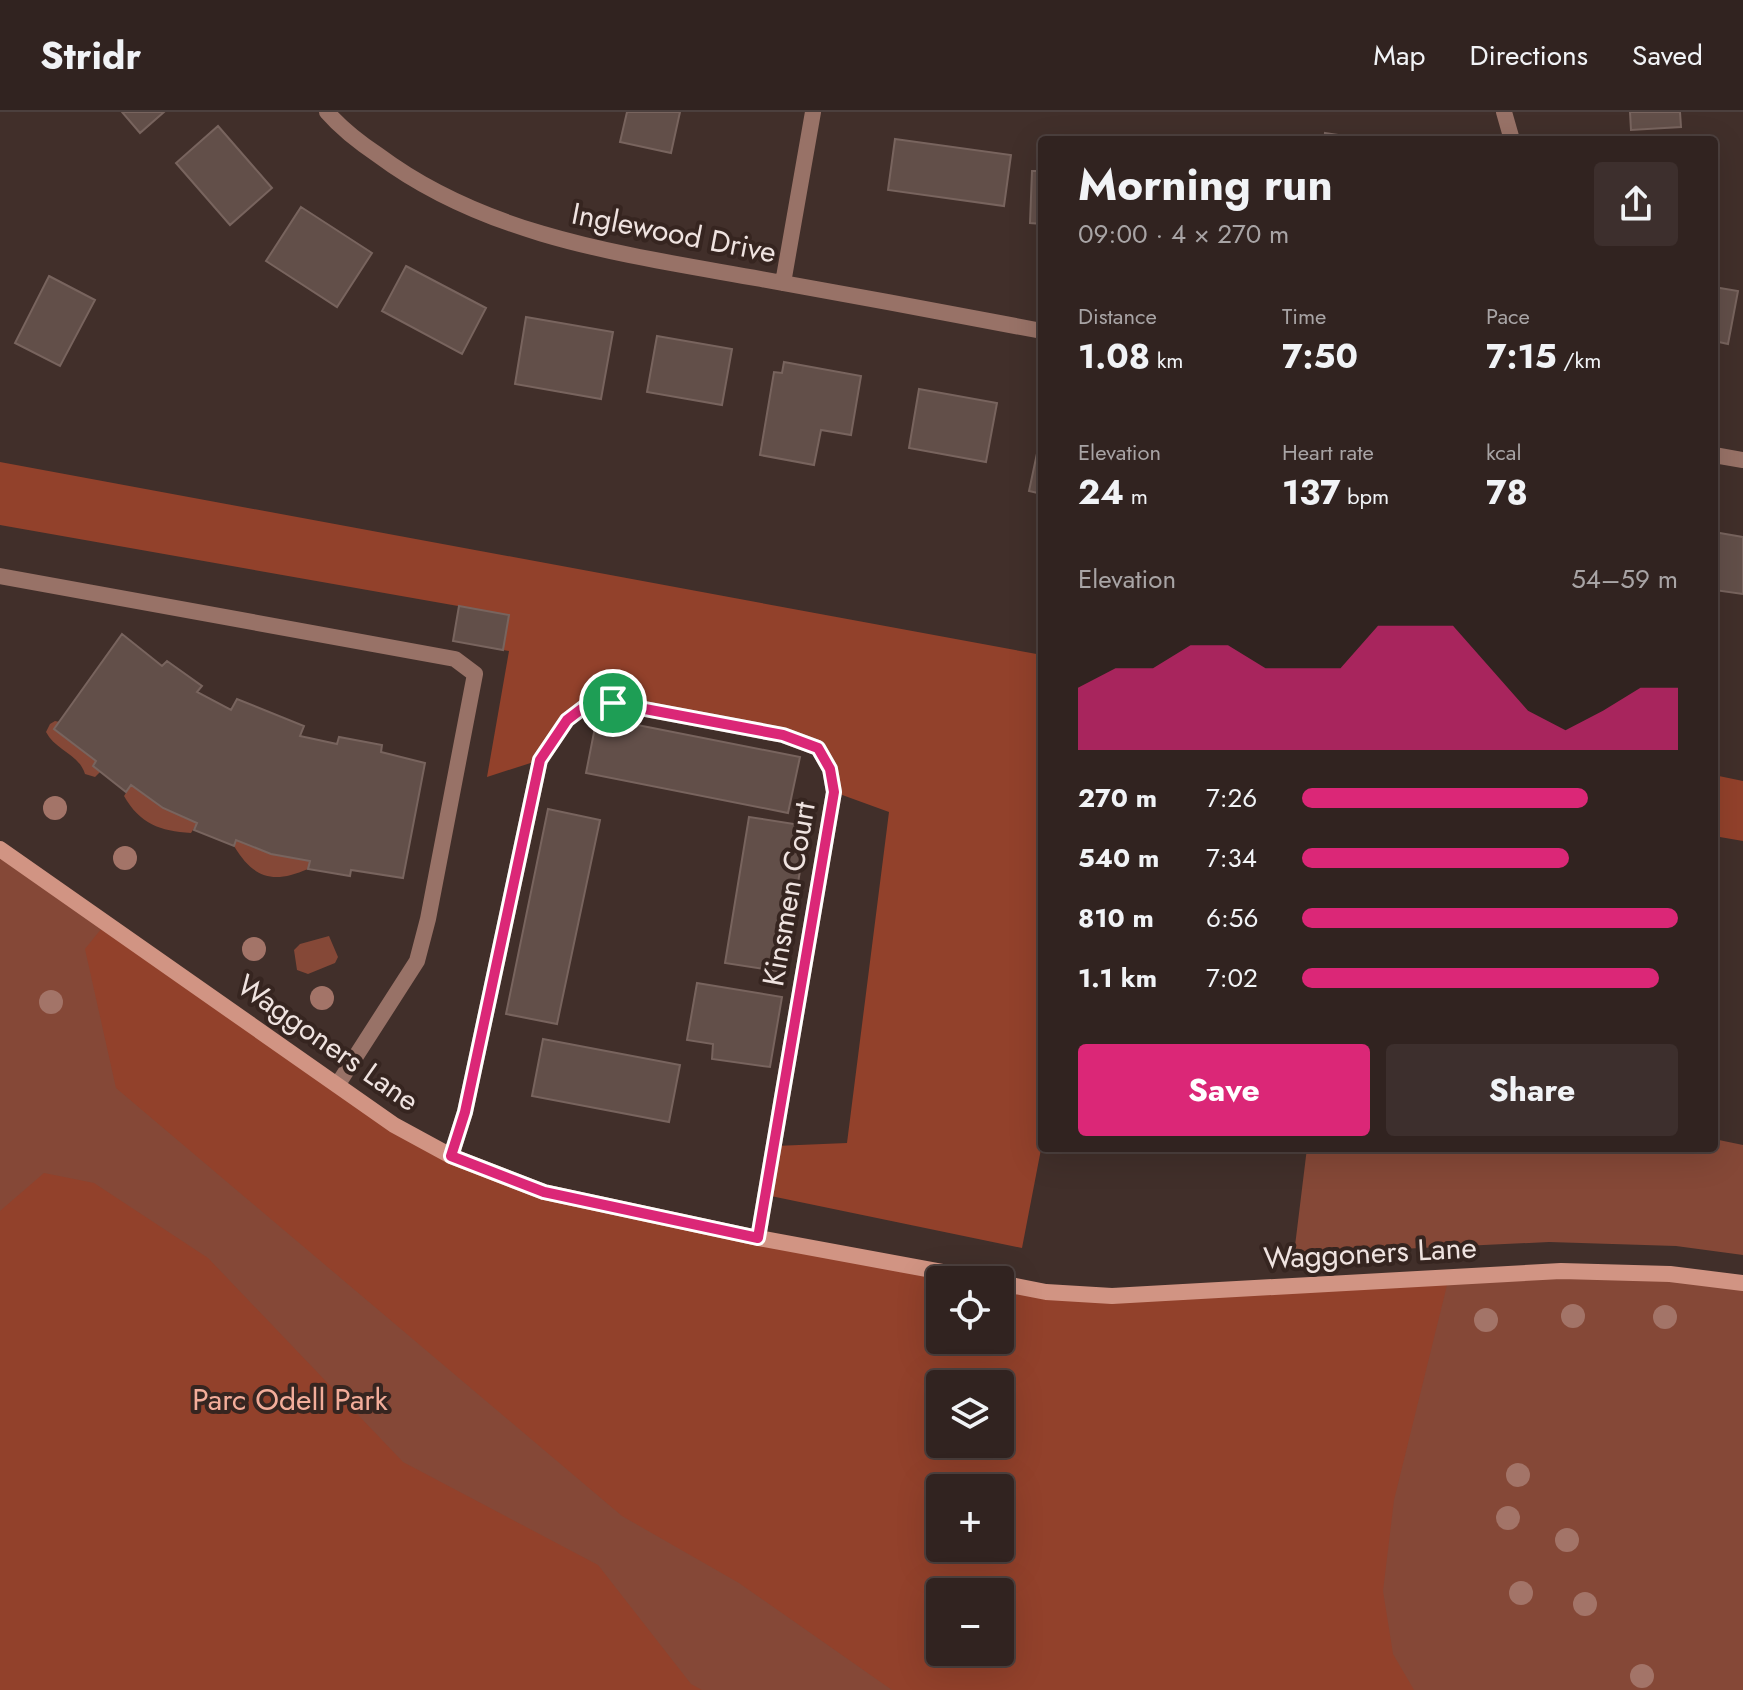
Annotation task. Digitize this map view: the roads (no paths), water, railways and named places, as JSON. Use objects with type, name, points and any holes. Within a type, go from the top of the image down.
[{"type":"street","name":"Inglewood Drive","points":[[327,112],[404,175],[501,222],[628,254],[1038,330]]},
{"type":"street","points":[[783,283],[813,112]]},
{"type":"street","points":[[1504,112],[1511,136]]},
{"type":"street","points":[[1718,456],[1743,460]]},
{"type":"street","points":[[0,576],[455,659],[475,674],[428,919],[417,961],[338,1084]]},
{"type":"street","name":"Kinsmen Court","points":[[451,1156],[465,1112],[540,760],[567,720],[588,704],[613,703],[783,735],[818,748],[830,769],[834,792],[758,1238]]},
{"type":"street","name":"Waggoners Lane","points":[[0,849],[394,1125],[451,1156],[544,1192],[758,1238],[926,1269]]},
{"type":"street","name":"Waggoners Lane","points":[[1014,1286],[1046,1292],[1112,1296],[1561,1271],[1670,1274],[1743,1283]]},
{"type":"park label","name":"Parc Odell Park","points":[[290,1400]]}]
